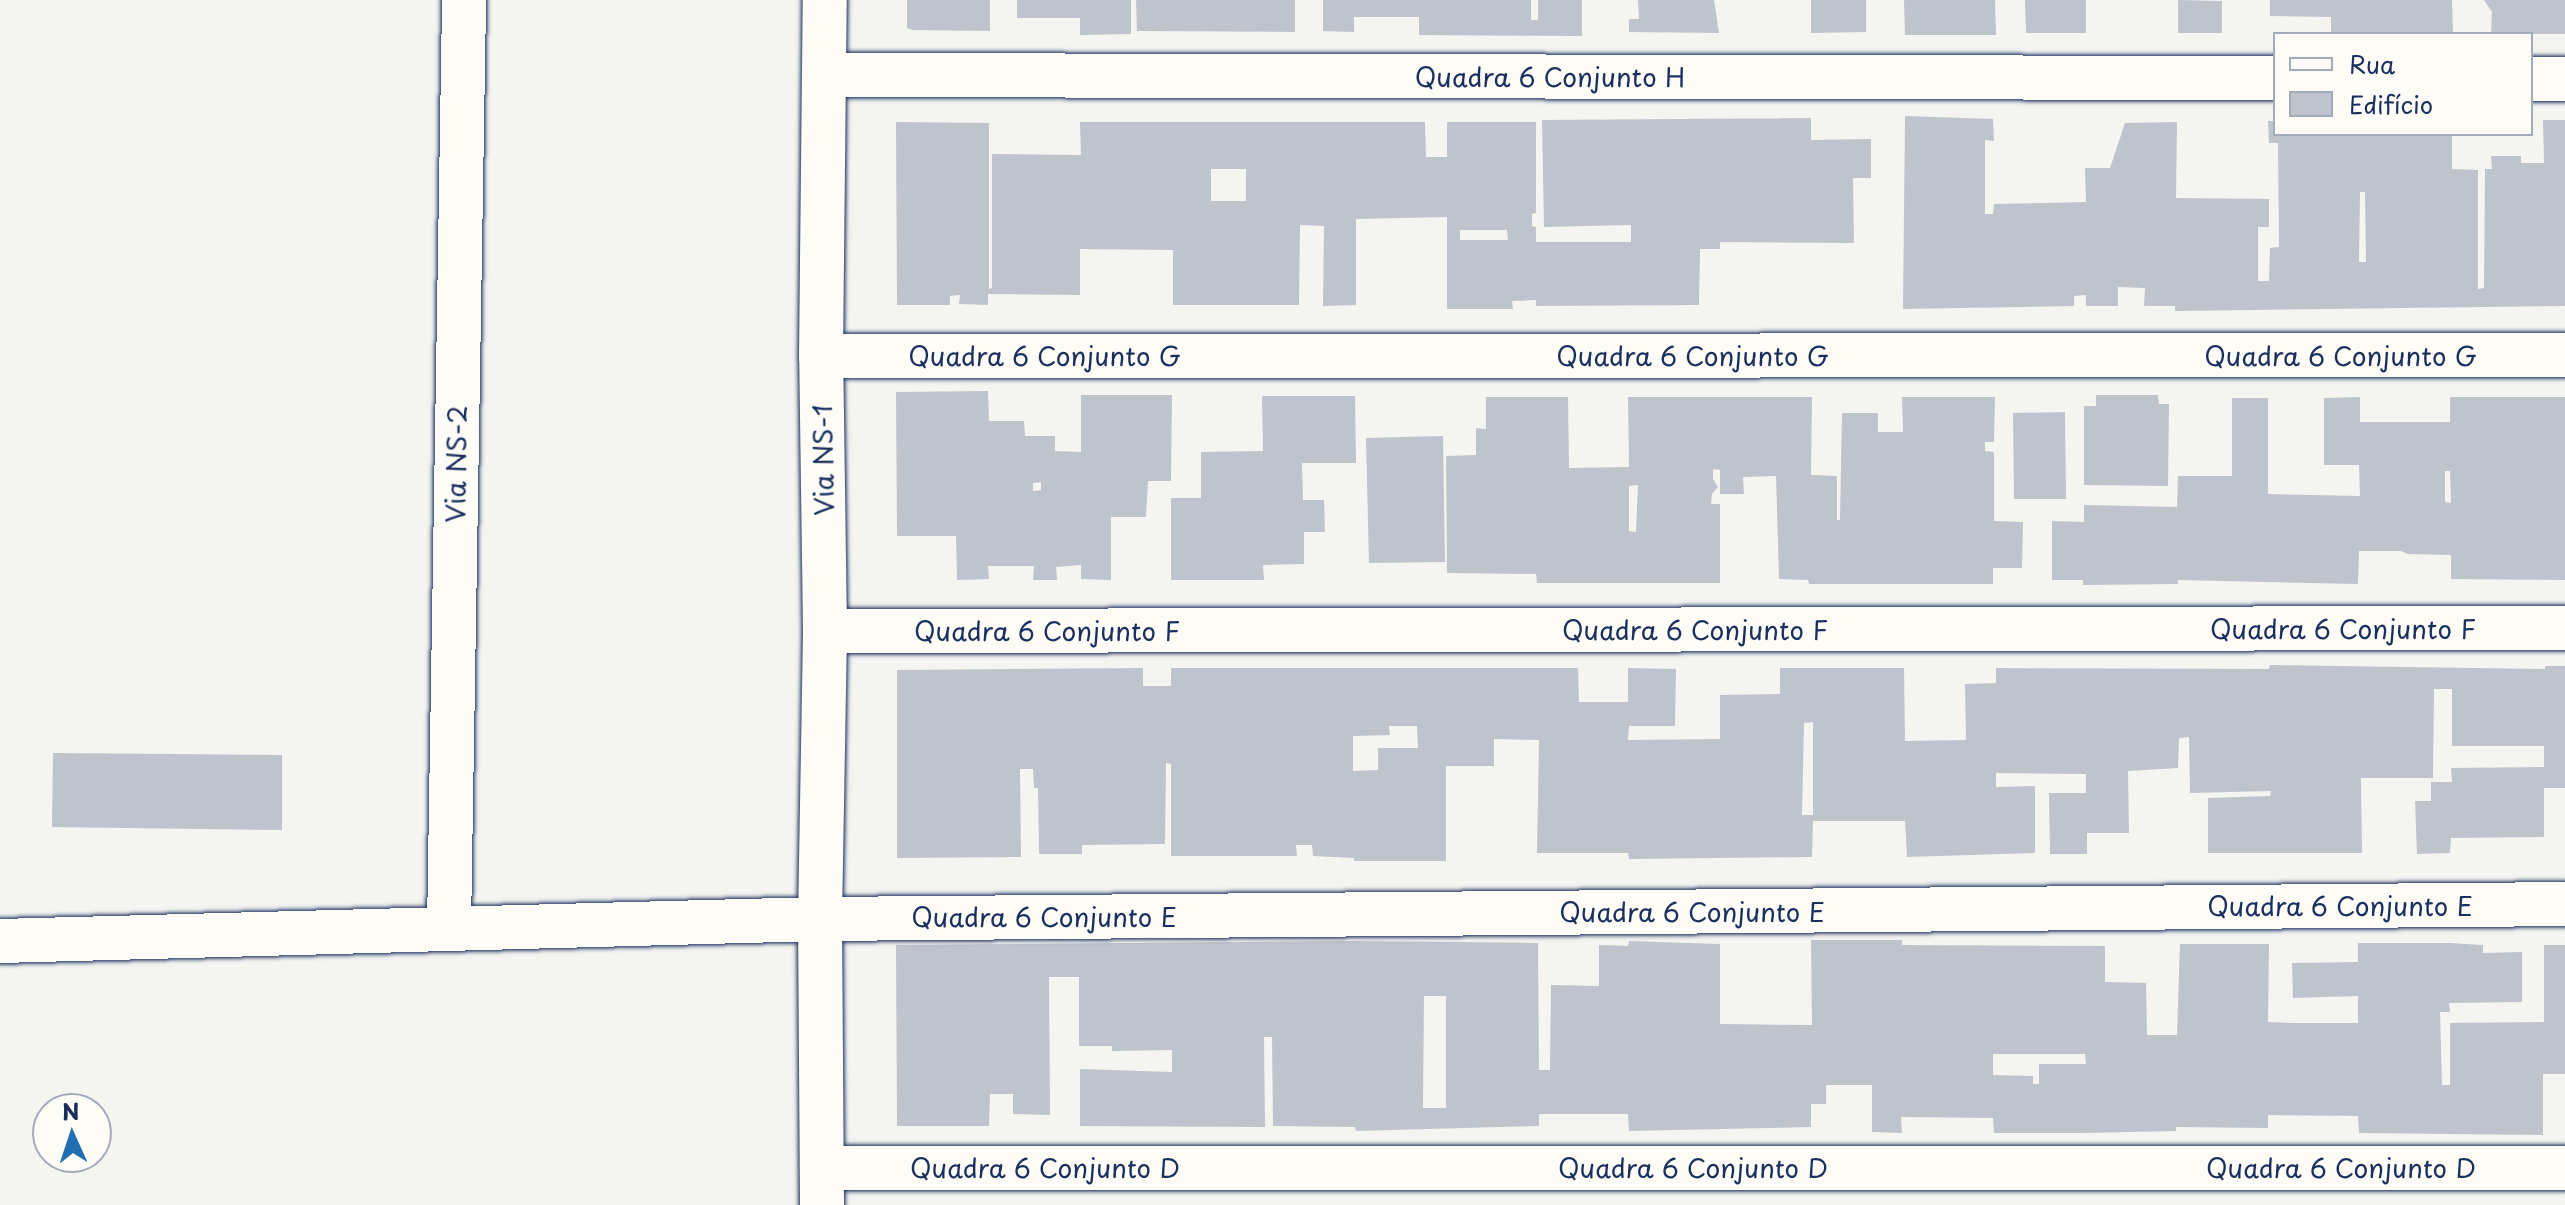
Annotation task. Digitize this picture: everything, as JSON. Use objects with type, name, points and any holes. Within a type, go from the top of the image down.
[{"type":"street","name":"Via NS-2","points":[[449,928],[464,0]]},
{"type":"street","name":"Via NS-1","points":[[822,1186],[820,919],[825,631],[821,356],[825,0]]},
{"type":"street","name":"Quadra 6 Conjunto H","points":[[824,75],[2273,78]]},
{"type":"street","points":[[2533,79],[2565,79]]},
{"type":"street","name":"Quadra 6 Conjunto G","points":[[821,356],[2565,355]]},
{"type":"street","name":"Quadra 6 Conjunto F","points":[[825,631],[2565,628]]},
{"type":"street","name":"Quadra 6 Conjunto E","points":[[0,941],[820,919],[2565,904]]},
{"type":"street","name":"Quadra 6 Conjunto D","points":[[822,1186],[2565,1168]]},
{"type":"building","points":[[907,0],[990,0],[990,31],[907,28]]},
{"type":"building","points":[[1017,0],[1131,0],[1131,34],[1080,35],[1080,18],[1017,18]]},
{"type":"building","points":[[1136,0],[1295,0],[1295,32],[1137,31]]},
{"type":"building","points":[[1323,0],[1531,0],[1531,20],[1538,20],[1538,0],[1582,0],[1582,36],[1419,35],[1419,17],[1354,17],[1354,32],[1323,31]]},
{"type":"building","points":[[1638,0],[1714,0],[1719,33],[1629,32],[1629,19],[1639,19]]},
{"type":"building","points":[[1811,0],[1866,0],[1866,32],[1811,33]]},
{"type":"building","points":[[1904,0],[1995,0],[1996,35],[1905,35]]},
{"type":"building","points":[[2025,0],[2086,0],[2086,33],[2026,33]]},
{"type":"building","points":[[2178,0],[2222,1],[2222,33],[2178,33]]},
{"type":"building","points":[[2270,0],[2452,0],[2453,32],[2331,32],[2331,17],[2270,16]]},
{"type":"building","points":[[2484,0],[2565,0],[2565,34],[2491,32],[2492,12]]},
{"type":"building","points":[[1905,116],[1993,119],[1994,141],[1985,140],[1985,214],[1993,214],[1994,204],[2086,202],[2085,168],[2110,168],[2125,123],[2177,122],[2176,198],[2269,199],[2269,227],[2258,227],[2258,281],[2269,281],[2270,248],[2279,247],[2278,143],[2269,143],[2268,121],[2273,121],[2273,136],[2452,136],[2452,169],[2478,170],[2478,289],[2484,288],[2485,169],[2492,169],[2491,156],[2521,156],[2521,163],[2544,163],[2543,120],[2565,120],[2565,306],[2175,311],[2175,306],[2144,306],[2145,288],[2118,287],[2118,306],[2086,306],[2086,295],[2074,296],[2074,306],[1903,309]],"holes":[[[2360,192],[2365,192],[2366,262],[2359,262]]]},
{"type":"building","points":[[1811,118],[1811,140],[1871,139],[1871,178],[1853,178],[1854,243],[1720,242],[1720,249],[1700,249],[1699,305],[1536,306],[1536,300],[1512,301],[1513,309],[1447,309],[1447,217],[1356,219],[1356,305],[1323,306],[1324,226],[1300,225],[1299,305],[1173,305],[1173,250],[1080,249],[1080,295],[988,294],[988,305],[959,304],[960,295],[950,296],[950,305],[897,305],[896,122],[989,123],[989,289],[992,288],[992,154],[1081,155],[1080,122],[1425,122],[1426,157],[1447,157],[1447,122],[1536,122],[1536,213],[1532,214],[1532,226],[1536,227],[1536,242],[1631,242],[1631,225],[1544,227],[1542,120]],"holes":[[[1211,169],[1246,169],[1246,201],[1211,201]],[[1460,230],[1507,230],[1508,240],[1460,240]]]},
{"type":"building","points":[[988,391],[989,421],[1024,421],[1025,436],[1055,436],[1055,451],[1081,452],[1081,395],[1172,395],[1171,481],[1148,481],[1146,517],[1111,517],[1111,580],[1081,579],[1081,565],[1056,567],[1057,580],[1033,580],[1034,566],[988,566],[989,579],[957,580],[956,536],[897,536],[896,392]],"holes":[[[1041,482],[1041,490],[1033,491],[1033,483]]]},
{"type":"building","points":[[2096,395],[2158,395],[2159,404],[2169,404],[2168,486],[2084,485],[2084,406],[2096,406]]},
{"type":"building","points":[[1262,396],[1355,396],[1356,463],[1302,463],[1303,500],[1324,500],[1325,532],[1304,532],[1304,564],[1263,565],[1264,580],[1171,580],[1171,498],[1201,498],[1201,452],[1263,451]]},
{"type":"building","points":[[1486,397],[1568,397],[1569,468],[1629,467],[1628,397],[1812,397],[1811,475],[1837,476],[1837,520],[1840,520],[1842,413],[1878,413],[1878,432],[1903,432],[1902,397],[1995,397],[1994,442],[1985,442],[1985,451],[1994,452],[1994,521],[2023,522],[2022,568],[1993,568],[1993,584],[1809,584],[1808,580],[1779,579],[1776,476],[1743,477],[1744,494],[1720,494],[1720,470],[1713,469],[1713,479],[1718,487],[1712,494],[1711,504],[1720,504],[1720,583],[1537,583],[1536,574],[1447,573],[1446,456],[1476,455],[1476,428],[1486,429]],"holes":[[[1638,485],[1636,532],[1629,531],[1629,486]]]},
{"type":"building","points":[[2360,397],[2360,422],[2450,422],[2450,397],[2565,397],[2565,580],[2451,579],[2451,555],[2359,551],[2358,584],[2178,580],[2178,584],[2083,585],[2083,580],[2052,580],[2052,521],[2084,522],[2084,505],[2177,507],[2178,476],[2232,476],[2232,398],[2268,398],[2268,494],[2360,496],[2359,465],[2324,465],[2324,398]],"holes":[[[2445,471],[2450,471],[2451,503],[2445,502]]]},
{"type":"building","points":[[2065,412],[2066,499],[2014,499],[2013,413]]},
{"type":"building","points":[[1443,436],[1445,562],[1369,563],[1366,438]]},
{"type":"building","points":[[2270,665],[2545,669],[2545,666],[2565,666],[2565,788],[2544,788],[2544,837],[2451,838],[2450,853],[2417,854],[2415,801],[2431,801],[2431,782],[2452,782],[2451,768],[2544,767],[2544,746],[2452,746],[2452,689],[2434,689],[2433,778],[2361,778],[2362,853],[2208,853],[2208,798],[2270,796],[2271,791],[2190,793],[2189,737],[2179,738],[2178,768],[2128,771],[2129,833],[2087,833],[2087,854],[2050,854],[2049,793],[2086,793],[2086,774],[1996,773],[1996,787],[2035,786],[2035,853],[1907,857],[1905,821],[1813,821],[1812,857],[1629,859],[1628,853],[1537,853],[1539,740],[1494,739],[1494,766],[1446,766],[1446,861],[1354,861],[1354,858],[1313,856],[1312,845],[1296,845],[1297,856],[1171,856],[1171,764],[1166,763],[1165,844],[1082,845],[1082,854],[1039,854],[1038,788],[1034,788],[1033,769],[1020,769],[1021,857],[897,858],[897,670],[1143,668],[1143,686],[1171,686],[1171,668],[1578,668],[1579,702],[1628,702],[1628,668],[1676,669],[1675,726],[1629,726],[1628,740],[1720,739],[1720,695],[1780,694],[1780,668],[1904,668],[1905,741],[1966,740],[1965,684],[1996,683],[1996,668],[2269,669]],"holes":[[[1813,722],[1813,815],[1802,815],[1804,723]],[[1389,726],[1417,726],[1418,748],[1378,748],[1378,770],[1353,771],[1353,736],[1390,735]]]},
{"type":"building","points":[[53,753],[282,755],[282,830],[52,827]]},
{"type":"building","points":[[1811,940],[1902,940],[1902,945],[2105,946],[2105,982],[2146,983],[2147,1035],[2177,1035],[2180,944],[2269,944],[2268,1022],[2293,1023],[2358,1023],[2358,996],[2293,998],[2292,963],[2358,962],[2358,943],[2450,943],[2483,945],[2483,953],[2522,952],[2522,1002],[2449,1003],[2450,1012],[2440,1012],[2442,1085],[2450,1085],[2450,1023],[2544,1022],[2544,945],[2565,945],[2565,1074],[2543,1074],[2543,1135],[2359,1133],[2358,1116],[2268,1115],[2268,1128],[2176,1127],[2176,1131],[2084,1133],[1994,1133],[1993,1118],[1901,1117],[1902,1133],[1872,1132],[1872,1085],[1826,1085],[1826,1104],[1811,1104],[1811,1127],[1629,1131],[1628,1114],[1539,1114],[1539,1126],[1356,1131],[1355,1127],[1273,1126],[1272,1037],[1264,1037],[1265,1127],[1080,1126],[1080,1069],[1172,1072],[1172,1050],[1112,1051],[1112,1046],[1079,1046],[1079,977],[1049,977],[1050,1115],[1013,1114],[1013,1094],[990,1094],[989,1126],[897,1126],[896,945],[1353,941],[1538,943],[1539,1070],[1550,1070],[1551,985],[1599,986],[1599,945],[1628,946],[1629,941],[1720,944],[1720,1024],[1812,1025]],"holes":[[[1424,996],[1446,996],[1446,1108],[1423,1108]],[[1993,1054],[2085,1054],[2086,1064],[2039,1064],[2039,1084],[2033,1084],[2033,1076],[1993,1075]]]}]
